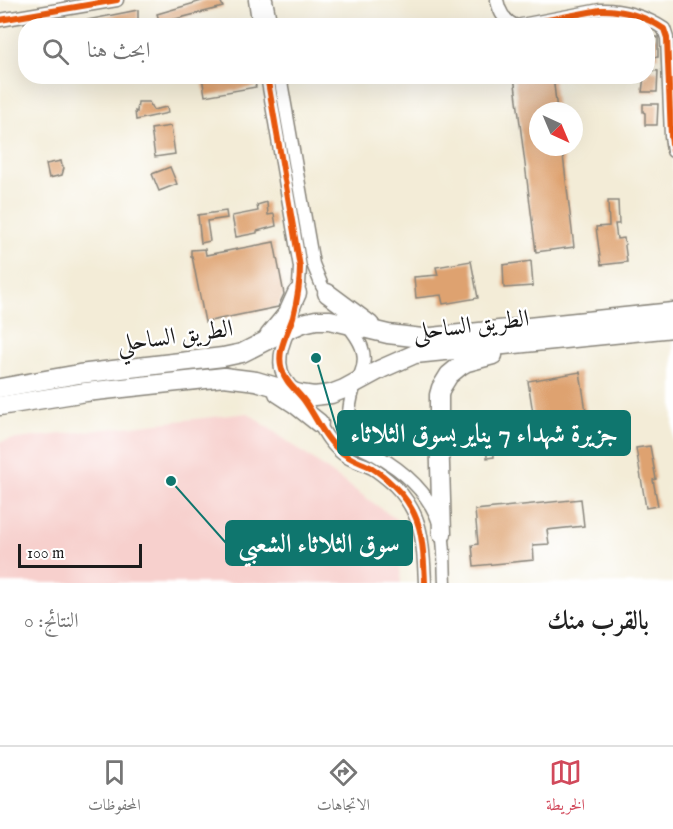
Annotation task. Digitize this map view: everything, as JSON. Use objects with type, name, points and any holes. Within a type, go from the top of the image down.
[{"type":"highway","points":[[259,345],[280,324],[297,292]]},
{"type":"highway","points":[[327,293],[355,315],[388,334]]},
{"type":"highway","name":"الطريق الساحلي","points":[[0,388],[79,374],[242,353],[289,329],[316,320],[330,320],[388,334],[422,338],[673,312]]},
{"type":"highway","name":"الطريق الساحلى","points":[[0,406],[86,392],[224,377],[256,381],[315,396],[331,394],[415,354],[673,328]]},
{"type":"highway","points":[[442,534],[438,403],[445,381],[454,370],[467,362],[556,339]]},
{"type":"highway","points":[[256,381],[295,404],[319,423]]},
{"type":"street","points":[[0,20],[117,0]]},
{"type":"street","points":[[268,18],[272,0]]},
{"type":"street","points":[[496,0],[505,18]]},
{"type":"street","points":[[256,2],[264,18]]},
{"type":"street","points":[[558,18],[600,10],[612,10],[640,18]]},
{"type":"street","points":[[655,24],[664,29],[667,38],[673,151]]},
{"type":"street","points":[[268,84],[300,267],[294,313],[280,351],[281,368],[288,383],[300,394],[330,442],[348,457],[381,474],[408,502],[420,529],[424,550],[425,583]]},
{"type":"street","points":[[281,84],[313,264],[327,293],[360,341],[364,355],[346,425],[349,438],[355,444],[397,468],[413,482],[431,507],[442,534],[445,583]]},
{"type":"shaded area","points":[[248,413],[397,520],[401,583],[0,583],[0,442]]},
{"type":"building","points":[[205,0],[220,0],[223,7],[180,18],[158,18],[157,14]]},
{"type":"building","points":[[138,10],[138,18],[97,18]]},
{"type":"building","points":[[655,37],[658,37],[658,57],[655,57]]},
{"type":"building","points":[[655,71],[658,71],[657,92],[642,92],[643,84],[655,84]]},
{"type":"building","points":[[203,84],[255,84],[256,87],[205,96]]},
{"type":"building","points":[[515,84],[554,84],[556,102],[529,102],[529,156],[563,156],[574,247],[536,252]]},
{"type":"building","points":[[138,102],[149,102],[153,110],[167,107],[168,113],[136,120],[135,111],[137,112]]},
{"type":"building","points":[[643,104],[658,104],[657,125],[645,125]]},
{"type":"building","points":[[171,126],[175,154],[155,157],[151,129]]},
{"type":"building","points":[[61,161],[64,168],[62,175],[49,178],[46,164]]},
{"type":"building","points":[[170,167],[177,184],[159,191],[152,174]]},
{"type":"building","points":[[608,201],[618,201],[619,224],[615,224],[617,239],[624,238],[627,262],[601,265],[596,227],[609,226]]},
{"type":"building","points":[[267,202],[268,215],[274,214],[276,226],[236,237],[232,216],[258,211],[257,205]]},
{"type":"building","points":[[226,211],[227,218],[207,221],[210,241],[201,243],[198,215]]},
{"type":"building","points":[[274,242],[284,294],[278,307],[205,322],[191,250],[205,249],[206,255]]},
{"type":"building","points":[[471,261],[478,298],[443,304],[441,295],[416,298],[414,277],[438,275],[436,267]]},
{"type":"building","points":[[531,261],[533,286],[504,288],[503,265]]},
{"type":"building","points":[[580,372],[587,418],[535,426],[528,381]]},
{"type":"building","points":[[486,424],[493,424],[494,457],[487,458]]},
{"type":"building","points":[[650,446],[658,506],[646,508],[636,448]]},
{"type":"building","points":[[581,499],[584,526],[547,530],[549,544],[533,545],[534,560],[474,566],[472,545],[478,544],[475,510]]},
{"type":"cycle path","points":[[0,20],[117,0]]},
{"type":"cycle path","points":[[558,18],[600,10],[616,11],[642,18]]},
{"type":"cycle path","points":[[655,24],[664,29],[667,38],[673,151]]},
{"type":"cycle path","points":[[268,84],[300,267],[293,317],[281,350],[282,370],[286,379],[306,403],[335,446],[348,457],[378,472],[404,497],[420,531],[425,583]]},
{"type":"place","name":"جزيرة شهداء 7 يناير بسوق الثلاثاء","points":[[316,358]]},
{"type":"place","name":"سوق الثلاثاء الشعبي","points":[[171,481]]}]
